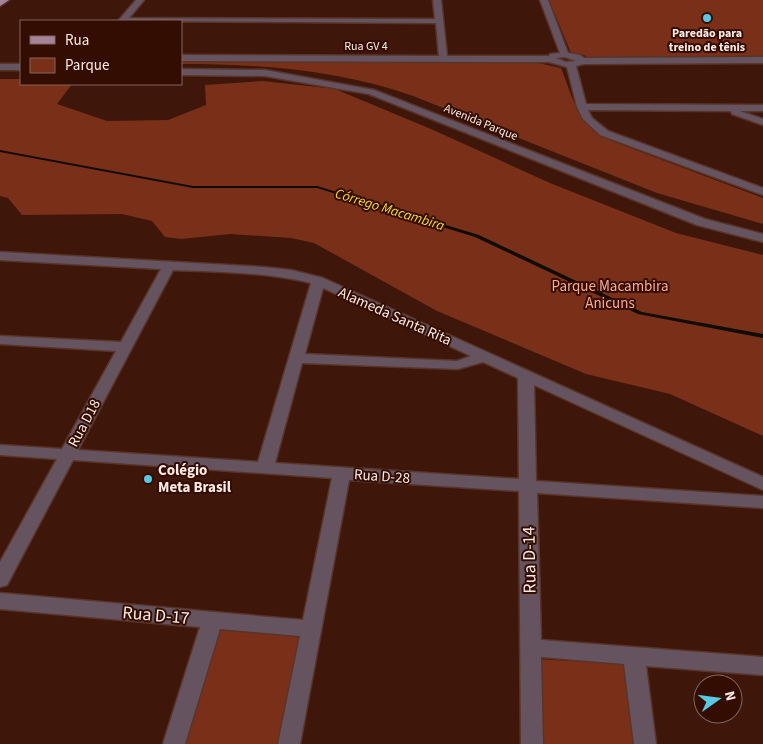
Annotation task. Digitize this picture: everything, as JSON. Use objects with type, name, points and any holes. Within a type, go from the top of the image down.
[{"type":"main road","points":[[0,4],[4,0]]},
{"type":"street","points":[[123,20],[140,0]]},
{"type":"street","points":[[437,0],[443,59]]},
{"type":"street","points":[[544,0],[565,54]]},
{"type":"street","points":[[182,20],[439,21]]},
{"type":"street","points":[[582,61],[577,57],[565,54],[553,56],[551,59],[558,64],[571,65],[582,61],[763,60]]},
{"type":"street","name":"Rua GV 4","points":[[182,58],[551,59]]},
{"type":"street","points":[[571,65],[582,107],[588,119],[604,133],[763,192]]},
{"type":"street","points":[[0,67],[20,67]]},
{"type":"street","name":"Avenida Parque","points":[[182,68],[293,73],[355,83],[387,92],[700,215],[763,232]]},
{"type":"street","points":[[0,72],[20,72]]},
{"type":"street","name":"Avenida Parque","points":[[182,72],[265,74],[301,78],[371,92],[701,222],[763,238]]},
{"type":"street","points":[[582,107],[763,108]]},
{"type":"street","points":[[724,108],[763,122]]},
{"type":"street","name":"Alameda Santa Rita","points":[[0,256],[264,271],[291,274],[318,281],[763,484]]},
{"type":"street","name":"Rua D18","points":[[0,580],[168,266]]},
{"type":"street","points":[[265,468],[318,281]]},
{"type":"street","points":[[0,340],[125,347]]},
{"type":"street","points":[[296,358],[458,365],[486,357]]},
{"type":"street","name":"Rua D-14","points":[[526,376],[532,744]]},
{"type":"street","name":"Rua D-28","points":[[0,450],[763,502]]},
{"type":"street","points":[[289,744],[342,473]]},
{"type":"street","name":"Rua D-17","points":[[0,601],[311,629]]},
{"type":"street","points":[[174,744],[212,620]]},
{"type":"street","points":[[530,648],[763,666]]},
{"type":"street","points":[[634,656],[646,744]]},
{"type":"green space","points":[[549,0],[763,0],[763,58],[590,59],[584,55],[571,53]]},
{"type":"green space","points":[[182,59],[538,63],[561,68],[578,110],[591,126],[600,133],[612,141],[763,198],[763,224],[657,193],[413,96],[385,87],[328,74],[240,65],[182,64]]},
{"type":"green space","name":"Parque Macambira Anicuns","points":[[0,79],[20,79],[20,85],[71,85],[57,104],[107,121],[168,120],[206,105],[205,85],[263,81],[335,89],[431,129],[550,183],[676,233],[763,255],[763,436],[670,394],[586,374],[437,311],[314,243],[291,238],[230,234],[181,239],[165,237],[152,221],[122,214],[22,215],[8,198],[0,196]]},
{"type":"green space","points":[[214,627],[302,633],[281,744],[179,744]]},
{"type":"green space","points":[[535,659],[630,664],[640,744],[537,744]]},
{"type":"waterway","name":"Córrego Macambira","points":[[0,151],[193,187],[317,187],[477,236],[640,313],[763,336]]},
{"type":"place","name":"Paredão para treino de tênis","points":[[707,18]]},
{"type":"place","name":"Colégio Meta Brasil","points":[[148,479]]}]
